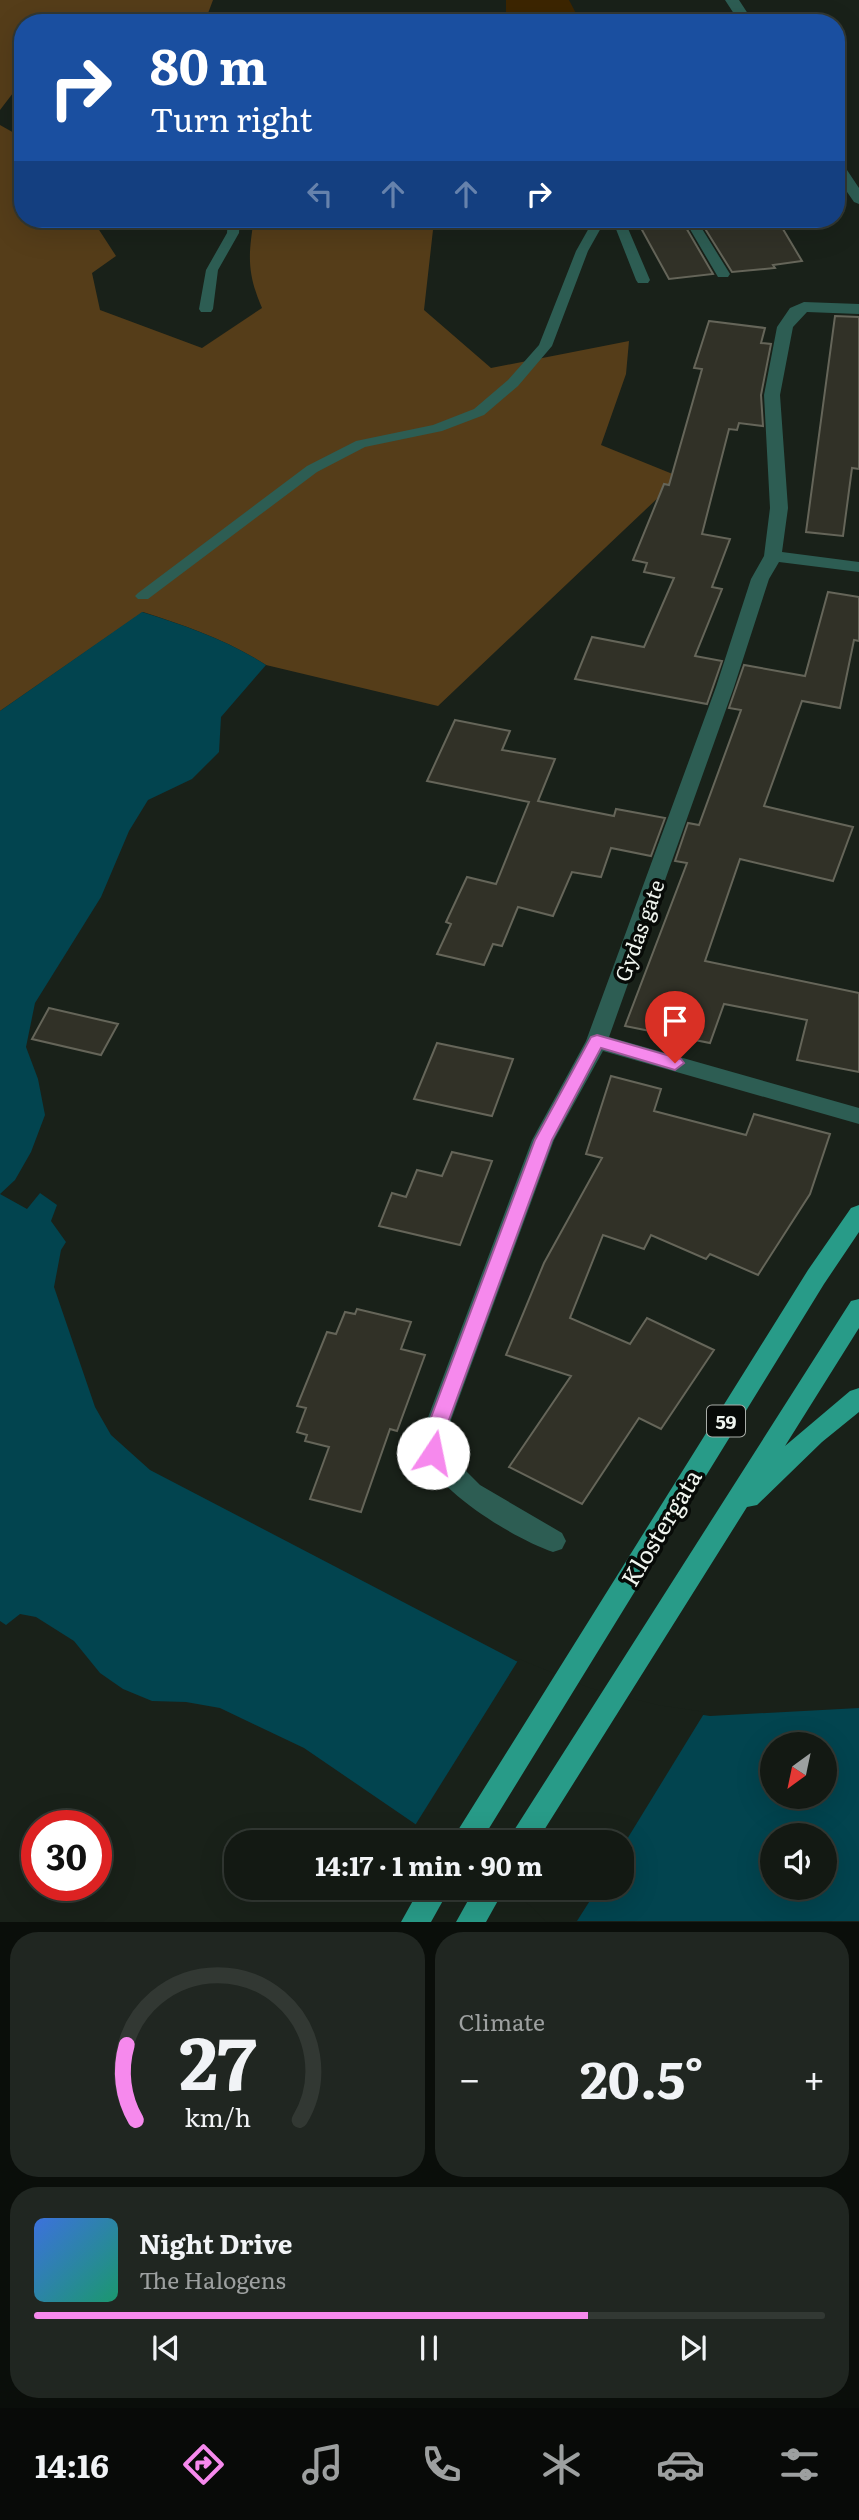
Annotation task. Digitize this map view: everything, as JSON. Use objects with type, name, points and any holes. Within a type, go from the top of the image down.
[{"type":"main road","name":"Klostergata","points":[[472,1830],[816,1276],[859,1214]]},
{"type":"main road","name":"59","points":[[528,1830],[859,1308]]},
{"type":"main road","points":[[723,1520],[813,1435],[859,1398]]},
{"type":"main road","points":[[415,1922],[429,1900]]},
{"type":"main road","points":[[470,1922],[484,1900]]},
{"type":"street","points":[[845,178],[859,199]]},
{"type":"street","name":"Gydas gate","points":[[552,1541],[485,1502],[446,1474],[433,1453],[439,1420],[543,1140],[597,1041],[725,687],[760,579],[772,556],[779,508],[772,395],[785,327],[796,311],[804,307],[859,309]]},
{"type":"street","points":[[772,556],[859,567]]},
{"type":"street","points":[[597,1041],[859,1116]]},
{"type":"lane","points":[[206,309],[212,270],[233,228]]},
{"type":"lane","points":[[143,596],[312,469],[361,444],[437,428],[479,412],[513,383],[545,346],[582,251],[595,228]]},
{"type":"lane","points":[[622,228],[643,280]]},
{"type":"lane","points":[[695,228],[723,274]]},
{"type":"shaded area","points":[[0,0],[213,0],[208,14],[14,14],[14,92],[0,110]]},
{"type":"shaded area","points":[[506,0],[569,0],[576,14],[506,14]]},
{"type":"shaded area","points":[[0,125],[14,133],[14,228],[98,228],[116,256],[92,273],[100,310],[202,348],[262,308],[250,264],[253,228],[433,228],[424,310],[491,368],[629,341],[626,374],[601,445],[680,477],[438,706],[266,665],[191,628],[143,612],[0,711]]},
{"type":"water","points":[[142,612],[221,641],[266,665],[221,717],[219,752],[192,779],[148,800],[129,831],[101,897],[35,1003],[26,1047],[38,1079],[45,1115],[31,1152],[15,1180],[0,1194],[0,711]]},
{"type":"water","points":[[40,1193],[57,1205],[51,1221],[66,1242],[61,1250],[54,1287],[95,1407],[111,1435],[150,1470],[516,1661],[589,1691],[657,1708],[710,1716],[859,1708],[859,1921],[550,1921],[525,1900],[634,1900],[634,1830],[424,1830],[304,1748],[220,1708],[186,1702],[152,1701],[123,1689],[100,1673],[74,1641],[36,1617],[20,1614],[6,1625],[0,1621],[0,1194],[27,1209]]},
{"type":"pier","points":[[519,1659],[590,1688],[658,1705],[705,1712],[633,1830],[418,1830],[414,1827]]},
{"type":"pier","points":[[523,1900],[590,1900],[577,1921],[546,1922]]},
{"type":"building","points":[[641,228],[686,228],[713,274],[669,279]]},
{"type":"building","points":[[705,228],[782,228],[802,261],[773,265],[775,268],[732,272]]},
{"type":"building","points":[[835,316],[859,317],[859,469],[852,468],[843,536],[806,532]]},
{"type":"building","points":[[709,321],[765,328],[761,343],[771,344],[761,395],[763,426],[739,423],[737,430],[729,429],[702,534],[730,539],[712,587],[722,589],[695,656],[722,661],[707,704],[575,679],[592,637],[644,647],[674,578],[644,572],[647,563],[633,560],[664,484],[669,485],[702,369],[694,368]]},
{"type":"building","points":[[828,592],[859,597],[859,641],[854,640],[840,708],[802,701],[764,806],[853,827],[833,881],[740,859],[705,961],[859,993],[859,1072],[797,1060],[807,1020],[724,1004],[710,1043],[625,1026],[687,863],[675,861],[688,823],[699,825],[741,710],[729,708],[744,665],[805,676]]},
{"type":"building","points":[[455,720],[510,731],[502,750],[555,759],[538,801],[614,816],[616,809],[665,818],[651,856],[611,848],[601,877],[572,872],[553,916],[518,907],[502,946],[493,944],[484,965],[437,954],[451,924],[446,922],[467,877],[496,884],[529,802],[427,781]]},
{"type":"building","points":[[49,1008],[118,1024],[101,1055],[32,1039]]},
{"type":"building","points":[[437,1043],[513,1059],[492,1116],[414,1099]]},
{"type":"building","points":[[611,1076],[661,1089],[654,1111],[746,1135],[754,1114],[830,1134],[810,1194],[758,1275],[710,1254],[706,1259],[651,1235],[644,1249],[603,1235],[570,1318],[630,1344],[647,1318],[714,1350],[661,1429],[639,1418],[582,1504],[509,1467],[571,1376],[506,1355],[544,1263],[602,1158],[586,1154]]},
{"type":"building","points":[[452,1152],[492,1161],[460,1245],[379,1226],[392,1193],[406,1197],[417,1170],[442,1176]]},
{"type":"building","points":[[357,1309],[411,1322],[401,1349],[425,1355],[397,1431],[390,1429],[361,1512],[310,1499],[329,1447],[305,1441],[307,1435],[297,1432],[306,1408],[297,1406],[327,1332],[336,1334],[345,1312],[355,1314]]},
{"type":"route","points":[[433,1453],[439,1420],[543,1140],[597,1041],[675,1063]]}]
